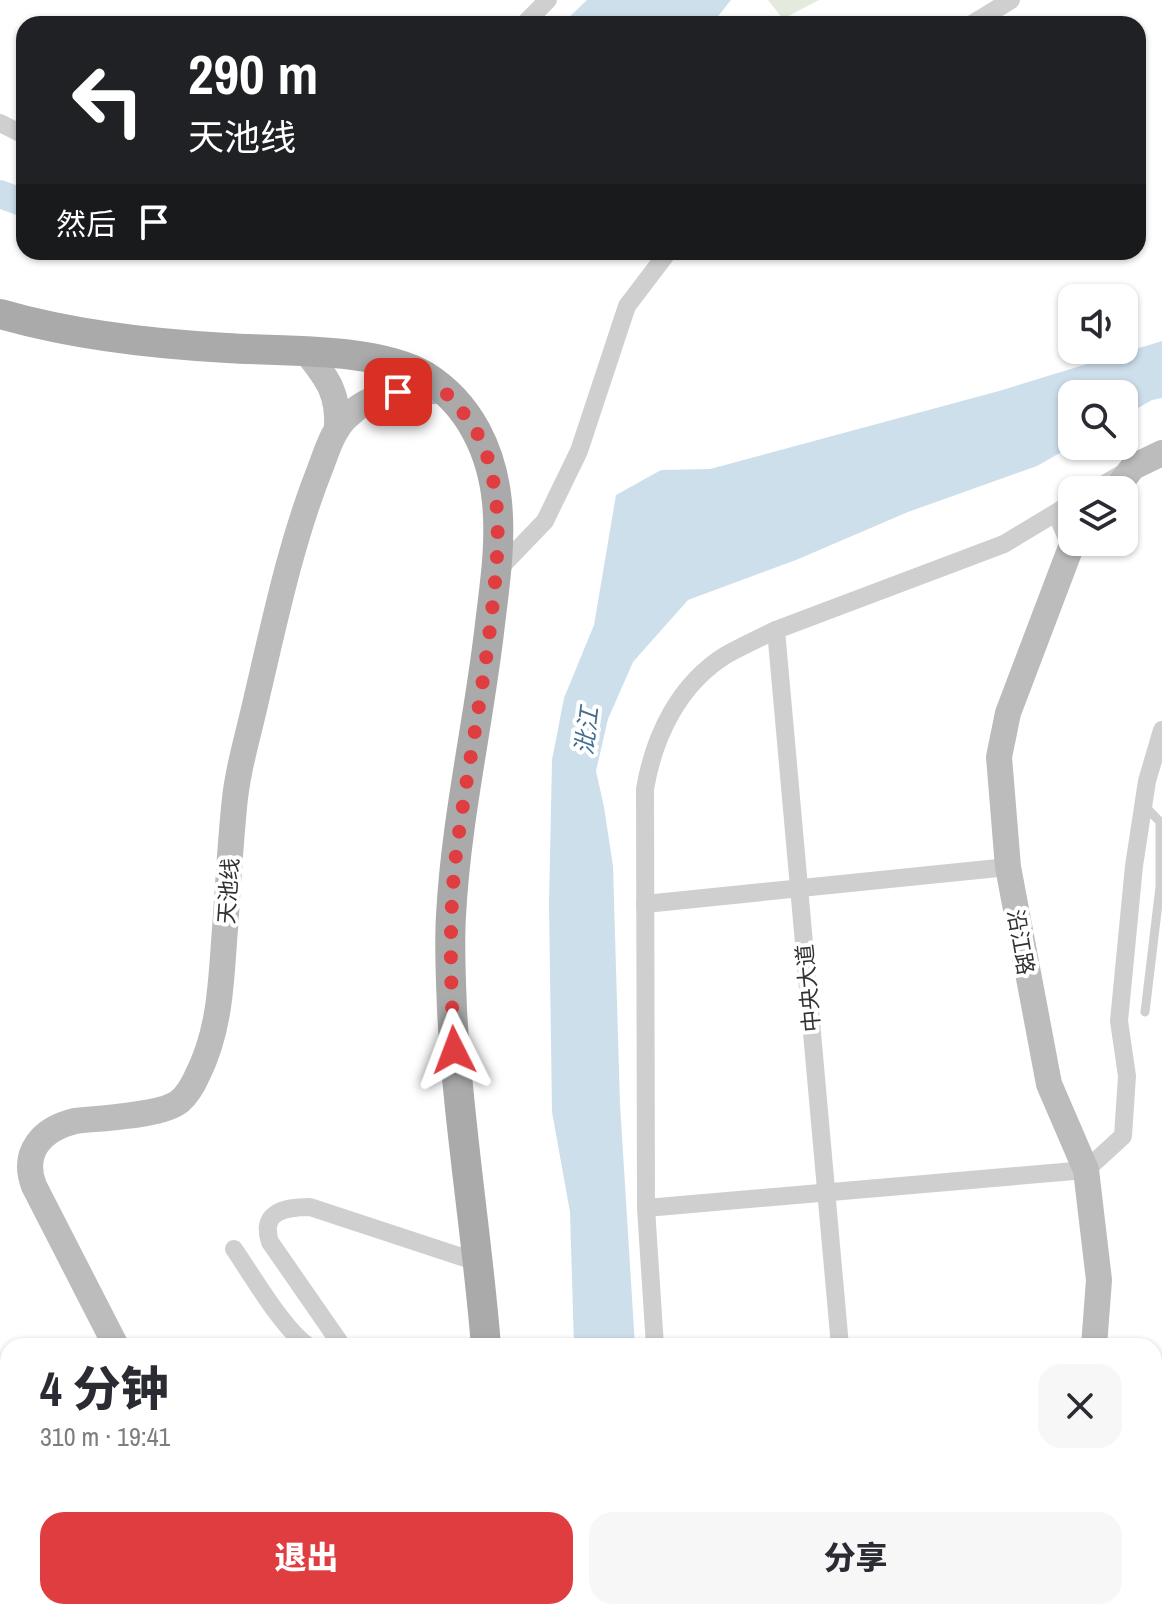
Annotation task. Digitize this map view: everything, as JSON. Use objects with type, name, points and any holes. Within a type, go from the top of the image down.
[{"type":"main road","points":[[0,314],[79,332],[135,340],[348,355],[397,364],[423,375],[444,391],[470,419],[487,454],[496,500],[496,572],[486,662],[456,856],[450,955],[454,1050],[485,1338]]},
{"type":"street","points":[[532,16],[548,0]]},
{"type":"street","points":[[985,16],[1011,0]]},
{"type":"street","points":[[496,572],[545,521],[579,451],[627,306],[662,260]]},
{"type":"street","points":[[307,353],[331,385],[336,399],[337,429]]},
{"type":"street","name":"天池线","points":[[112,1338],[34,1186],[30,1158],[38,1143],[62,1124],[172,1106],[185,1095],[201,1069],[219,1005],[239,770],[277,612],[310,493],[328,447],[347,416],[371,400],[398,392],[444,391]]},
{"type":"street","points":[[1118,476],[1162,453]]},
{"type":"street","points":[[1126,476],[1133,467]]},
{"type":"street","points":[[654,1338],[646,1208],[645,789],[649,763],[666,722],[675,706],[704,672],[724,657],[776,630],[1004,544],[1058,512]]},
{"type":"street","name":"沿江路","points":[[1069,556],[1008,713],[999,757],[1008,867],[1049,1084],[1086,1170],[1099,1280],[1095,1338]]},
{"type":"street","name":"中央大道","points":[[776,630],[839,1338]]},
{"type":"street","points":[[646,1208],[1086,1170],[1123,1136],[1127,1076],[1119,1021],[1143,804],[1160,741]]},
{"type":"street","points":[[645,904],[1008,867]]},
{"type":"street","points":[[337,1338],[270,1242],[266,1232],[268,1224],[280,1210],[310,1207],[477,1262]]},
{"type":"street","points":[[234,1249],[299,1338]]},
{"type":"lane","points":[[1143,804],[1160,822],[1160,887],[1145,1012]]},
{"type":"shaded area","points":[[768,0],[819,0],[789,16],[781,16]]},
{"type":"water","points":[[587,0],[731,0],[718,16],[570,16]]},
{"type":"water","points":[[1162,341],[1162,398],[1138,408],[1138,380],[1058,380],[1058,454],[1037,466],[908,512],[796,560],[688,600],[633,662],[608,719],[596,771],[613,866],[620,1104],[635,1338],[574,1338],[570,1212],[552,1112],[549,904],[552,760],[564,698],[594,625],[616,495],[661,470],[710,469],[1087,364],[1138,364],[1138,348]]},
{"type":"waterway","name":"沘江","points":[[0,194],[16,200]]},
{"type":"route","points":[[398,392],[444,391],[470,419],[487,454],[496,500],[498,560],[486,662],[456,856],[451,915],[454,1050]]}]
